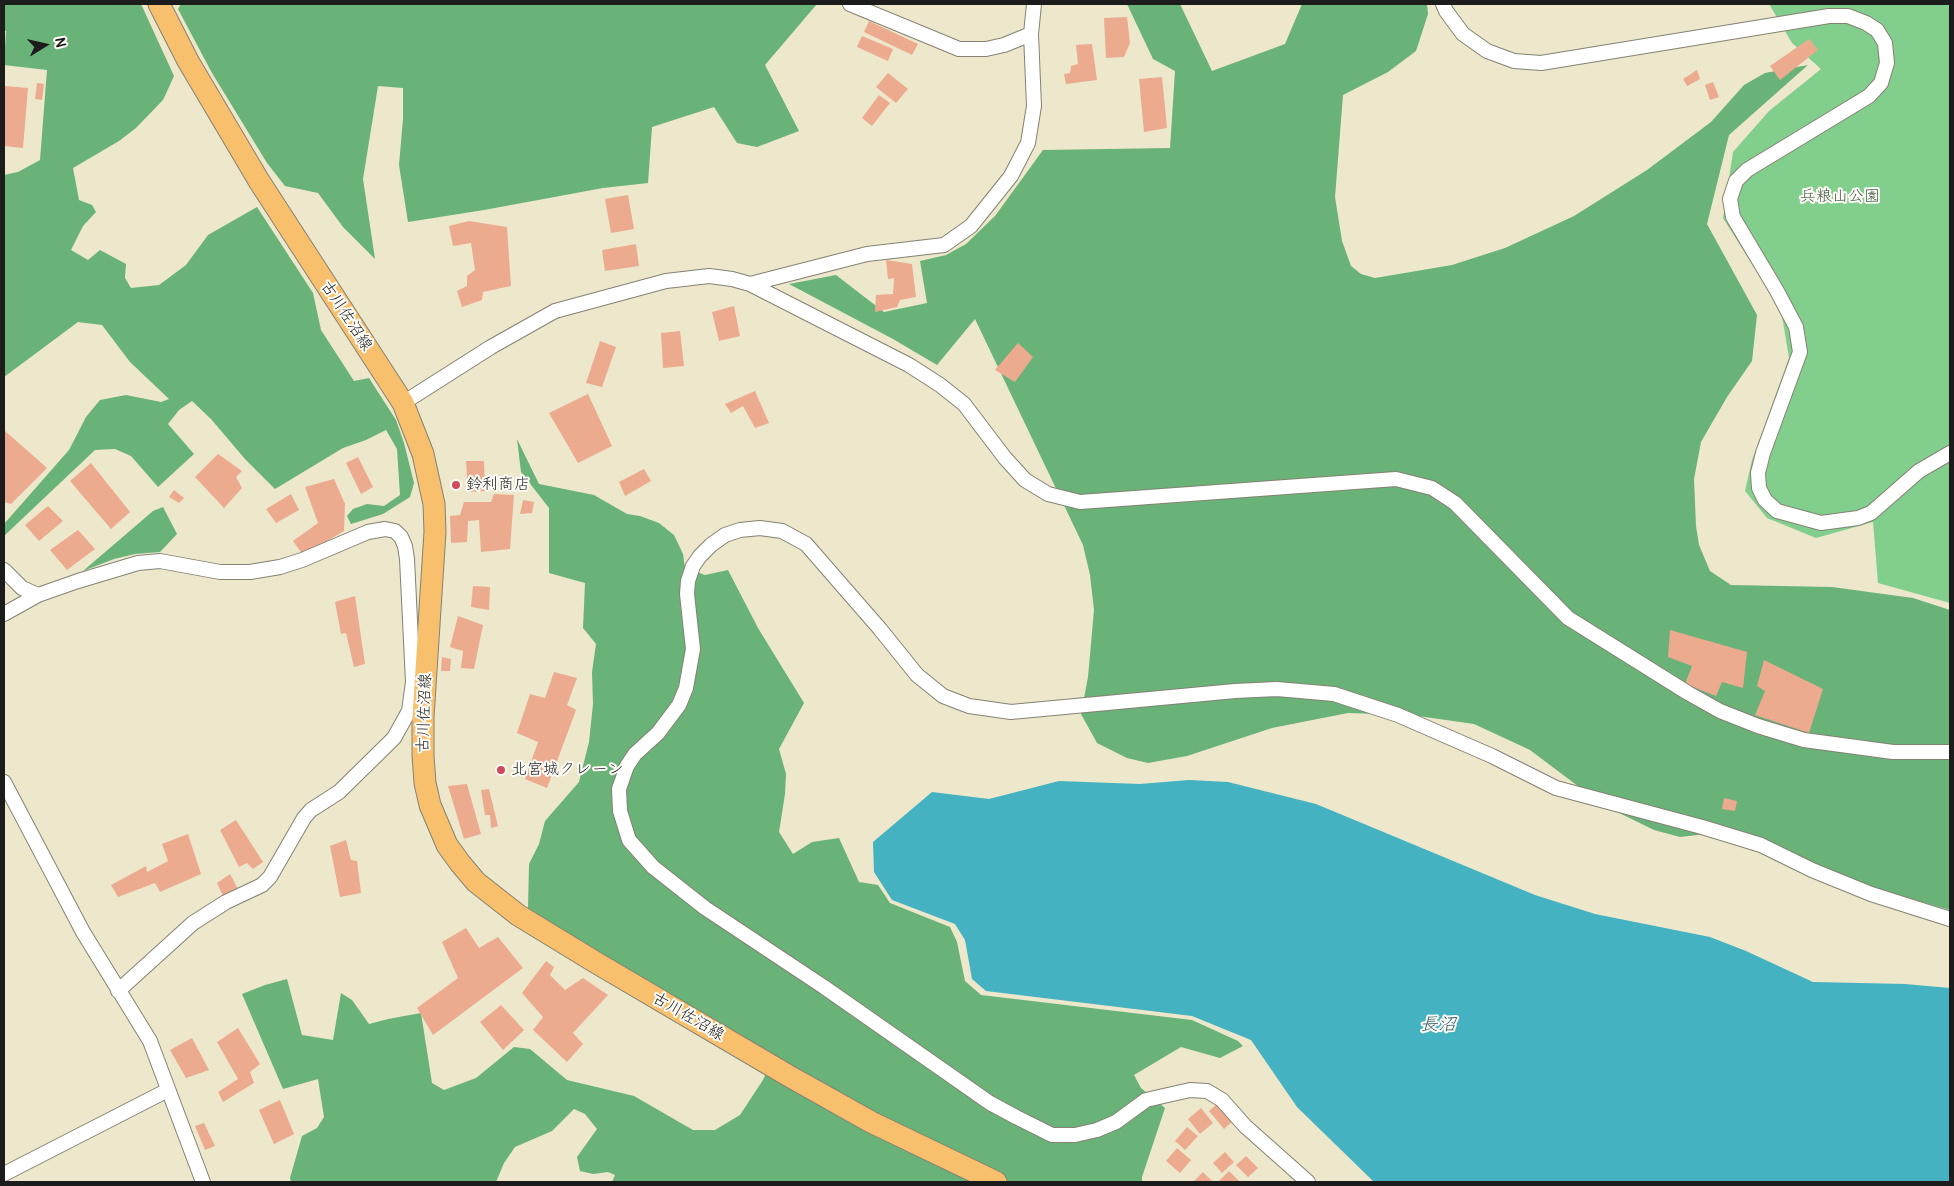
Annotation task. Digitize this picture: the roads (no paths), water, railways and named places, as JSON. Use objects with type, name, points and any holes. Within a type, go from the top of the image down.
[{"type":"main road","name":"古川佐沼線","points":[[159,4],[188,61],[250,166],[403,402],[423,454],[434,504],[434,561],[419,683],[422,756],[430,805],[447,845],[460,864],[482,887],[525,919],[789,1076],[871,1122],[996,1182]]},
{"type":"street","points":[[850,4],[959,49],[986,49],[1004,45],[1030,34]]},
{"type":"street","points":[[750,284],[867,254],[944,245],[971,226],[1011,176],[1028,143],[1034,106],[1030,34],[1034,4]]},
{"type":"street","points":[[1443,4],[1463,34],[1487,51],[1514,62],[1541,63],[1829,16],[1848,16],[1866,23],[1877,30],[1885,43],[1887,63],[1881,84],[1868,96],[1747,170],[1736,181],[1730,199],[1733,218],[1777,291],[1796,327],[1800,352],[1763,453],[1758,473],[1759,488],[1765,500],[1777,511],[1821,523],[1858,518],[1870,513],[1919,471],[1950,453]]},
{"type":"street","points":[[403,402],[491,346],[555,311],[666,281],[709,276],[732,279],[750,284],[909,365],[940,385],[964,404],[1005,458],[1026,480],[1048,494],[1080,502],[1396,479],[1432,488],[1455,503],[1568,618],[1720,711],[1758,726],[1804,740],[1893,752],[1950,752]]},
{"type":"street","points":[[1308,1182],[1245,1126],[1222,1100],[1207,1092],[1190,1090],[1146,1100],[1116,1122],[1097,1130],[1075,1135],[1052,1135],[990,1103],[824,987],[705,908],[653,867],[629,840],[620,811],[619,789],[627,766],[635,754],[658,733],[679,706],[686,688],[693,649],[687,594],[688,581],[693,566],[711,545],[725,536],[740,530],[760,528],[782,531],[806,544],[880,629],[916,675],[943,696],[969,706],[1011,712],[1235,690],[1277,689],[1334,694],[1398,715],[1492,756],[1556,788],[1702,827],[1761,845],[1812,870],[1871,894],[1950,919]]},
{"type":"street","points":[[4,614],[38,595],[78,580],[138,563],[160,561],[220,572],[250,572],[280,567],[368,532],[385,529],[395,531],[401,537],[405,546],[419,683],[409,711],[394,738],[339,792],[311,810],[304,818],[270,877],[257,888],[226,902],[193,923],[118,991]]},
{"type":"street","points":[[4,570],[22,588],[38,595]]},
{"type":"street","points":[[4,782],[83,932],[150,1041],[203,1182]]},
{"type":"street","points":[[4,1174],[168,1090]]},
{"type":"water","name":"長沼","points":[[1189,780],[1228,782],[1316,804],[1535,895],[1595,914],[1710,937],[1746,951],[1813,982],[1905,984],[1950,988],[1950,1182],[1374,1182],[1297,1107],[1251,1040],[1192,1016],[986,991],[972,979],[965,940],[955,924],[892,900],[874,872],[873,842],[932,792],[989,799],[1059,781],[1140,784]]},
{"type":"place","name":"鈴利商店","points":[[456,485]]},
{"type":"place","name":"北宮城クレーン","points":[[501,770]]},
{"type":"park label","name":"兵粮山公園","points":[[1840,197]]}]
